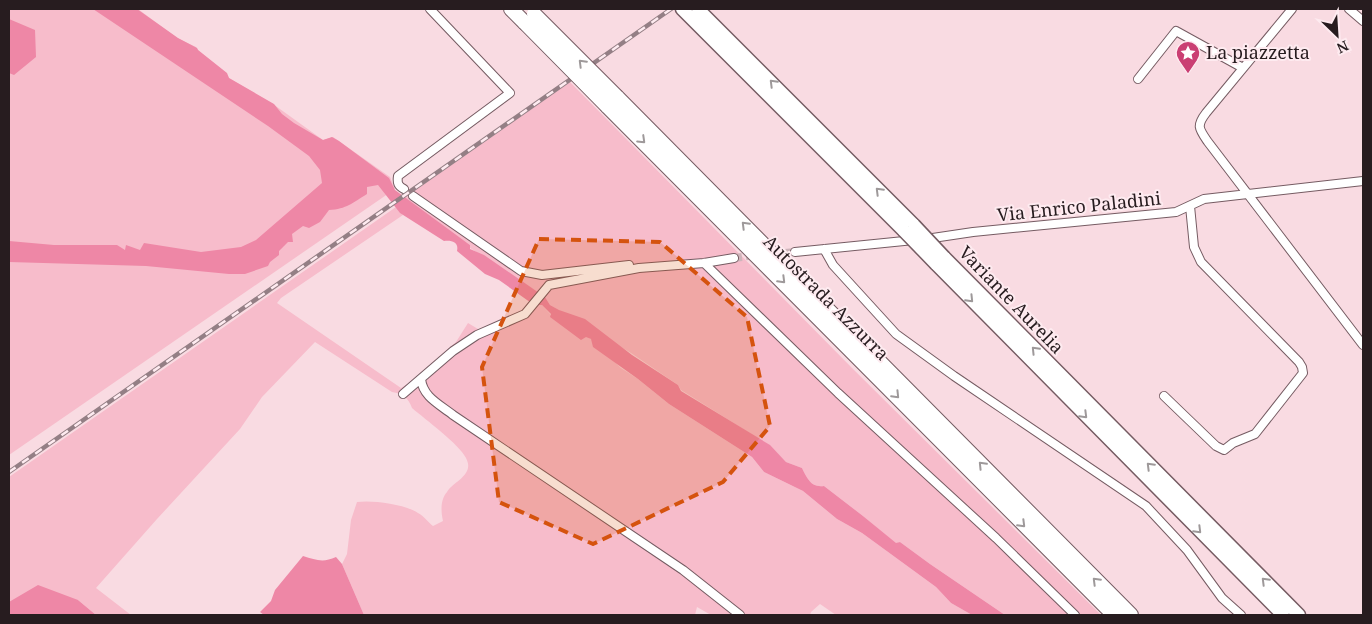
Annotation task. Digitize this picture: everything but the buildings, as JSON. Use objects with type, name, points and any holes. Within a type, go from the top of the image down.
[{"type":"highway","name":"Autostrada Azzurra","points":[[511,9],[529,15],[1114,615]]},
{"type":"highway","name":"Variante Aurelia","points":[[682,9],[699,14],[1283,615]]},
{"type":"highway","name":"Autostrada Azzurra","points":[[612,101],[1131,615]]},
{"type":"highway","name":"Variante Aurelia","points":[[940,260],[1299,615]]},
{"type":"street","points":[[404,190],[399,186],[398,176],[510,93],[430,9]]},
{"type":"street","points":[[1292,9],[1206,113],[1200,122],[1200,130],[1363,345]]},
{"type":"street","points":[[1349,9],[1363,21]]},
{"type":"street","points":[[1138,79],[1176,31],[1243,68]]},
{"type":"street","name":"Via Enrico Paladini","points":[[795,252],[1176,212],[1204,199],[1363,181]]},
{"type":"street","points":[[413,196],[521,271],[542,275],[648,263],[655,267]]},
{"type":"street","points":[[1164,396],[1216,446],[1224,450],[1233,443],[1255,434],[1303,373],[1298,362],[1201,262],[1194,247],[1190,206]]},
{"type":"street","points":[[824,249],[833,265],[896,334],[954,376],[1146,506],[1187,550],[1222,598],[1241,615]]},
{"type":"street","points":[[403,394],[453,350],[477,334],[525,314],[549,285],[655,267],[704,264],[734,258]]},
{"type":"street","points":[[704,264],[838,393],[996,538],[1075,615]]},
{"type":"street","points":[[421,379],[426,394],[452,415],[683,570],[740,615]]},
{"type":"highlighted area","points":[[539,239],[660,242],[747,317],[770,426],[723,482],[593,544],[499,502],[482,367]]},
{"type":"shaded area","points":[[9,9],[138,9],[177,38],[196,47],[226,73],[229,78],[273,104],[323,140],[333,137],[390,177],[395,189],[9,455]]},
{"type":"shaded area","points":[[93,9],[137,9],[178,38],[197,48],[227,73],[229,78],[274,104],[282,114],[294,123],[323,140],[332,137],[339,141],[389,178],[395,190],[470,245],[470,249],[484,255],[545,297],[550,305],[585,319],[632,355],[678,385],[681,391],[770,445],[786,462],[802,468],[813,484],[824,486],[896,543],[900,542],[1005,615],[972,615],[951,603],[936,587],[862,533],[837,519],[803,491],[764,472],[752,457],[669,404],[593,347],[591,339],[586,337],[581,340],[550,317],[551,314],[542,305],[534,305],[499,280],[485,274],[457,251],[457,245],[454,242],[444,241],[400,213],[378,185],[367,187],[367,194],[349,205],[329,210],[320,222],[309,228],[303,226],[292,234],[293,242],[288,242],[268,266],[245,274],[146,266],[9,262],[9,241],[54,245],[117,245],[125,250],[126,245],[140,250],[144,243],[201,252],[241,247],[256,240],[322,183],[320,170],[309,156],[268,126]]},
{"type":"shaded area","points":[[9,19],[35,30],[36,57],[14,75],[9,73]]},
{"type":"shaded area","points":[[570,82],[852,368],[1101,615],[1005,615],[900,542],[896,544],[824,486],[813,484],[802,468],[786,462],[769,445],[681,390],[678,385],[631,353],[550,305],[545,297],[470,248],[470,245],[404,198]]},
{"type":"shaded area","points":[[396,207],[403,215],[281,298],[277,303],[401,388],[411,382],[456,342],[468,323],[483,332],[525,314],[534,305],[542,305],[551,315],[591,339],[621,368],[669,404],[752,457],[764,472],[803,491],[837,519],[862,533],[936,587],[951,603],[972,615],[836,615],[820,604],[810,615],[711,615],[697,607],[695,615],[364,615],[342,564],[347,554],[351,520],[357,502],[380,502],[405,507],[420,514],[433,526],[443,521],[443,499],[450,488],[466,473],[468,464],[457,446],[412,408],[405,397],[392,392],[315,342],[262,397],[240,429],[96,588],[131,615],[96,615],[78,600],[9,602],[9,477]]},
{"type":"shaded area","points":[[303,556],[316,560],[336,557],[342,564],[364,615],[264,615],[260,612],[271,601],[275,590]]},
{"type":"shaded area","points":[[38,585],[78,600],[96,615],[9,615],[9,602]]},
{"type":"tunnel","points":[[773,254],[795,252]]},
{"type":"tunnel","points":[[734,258],[756,255]]},
{"type":"railway","points":[[9,472],[671,9]]},
{"type":"place","name":"La piazzetta","points":[[1188,74]]}]
